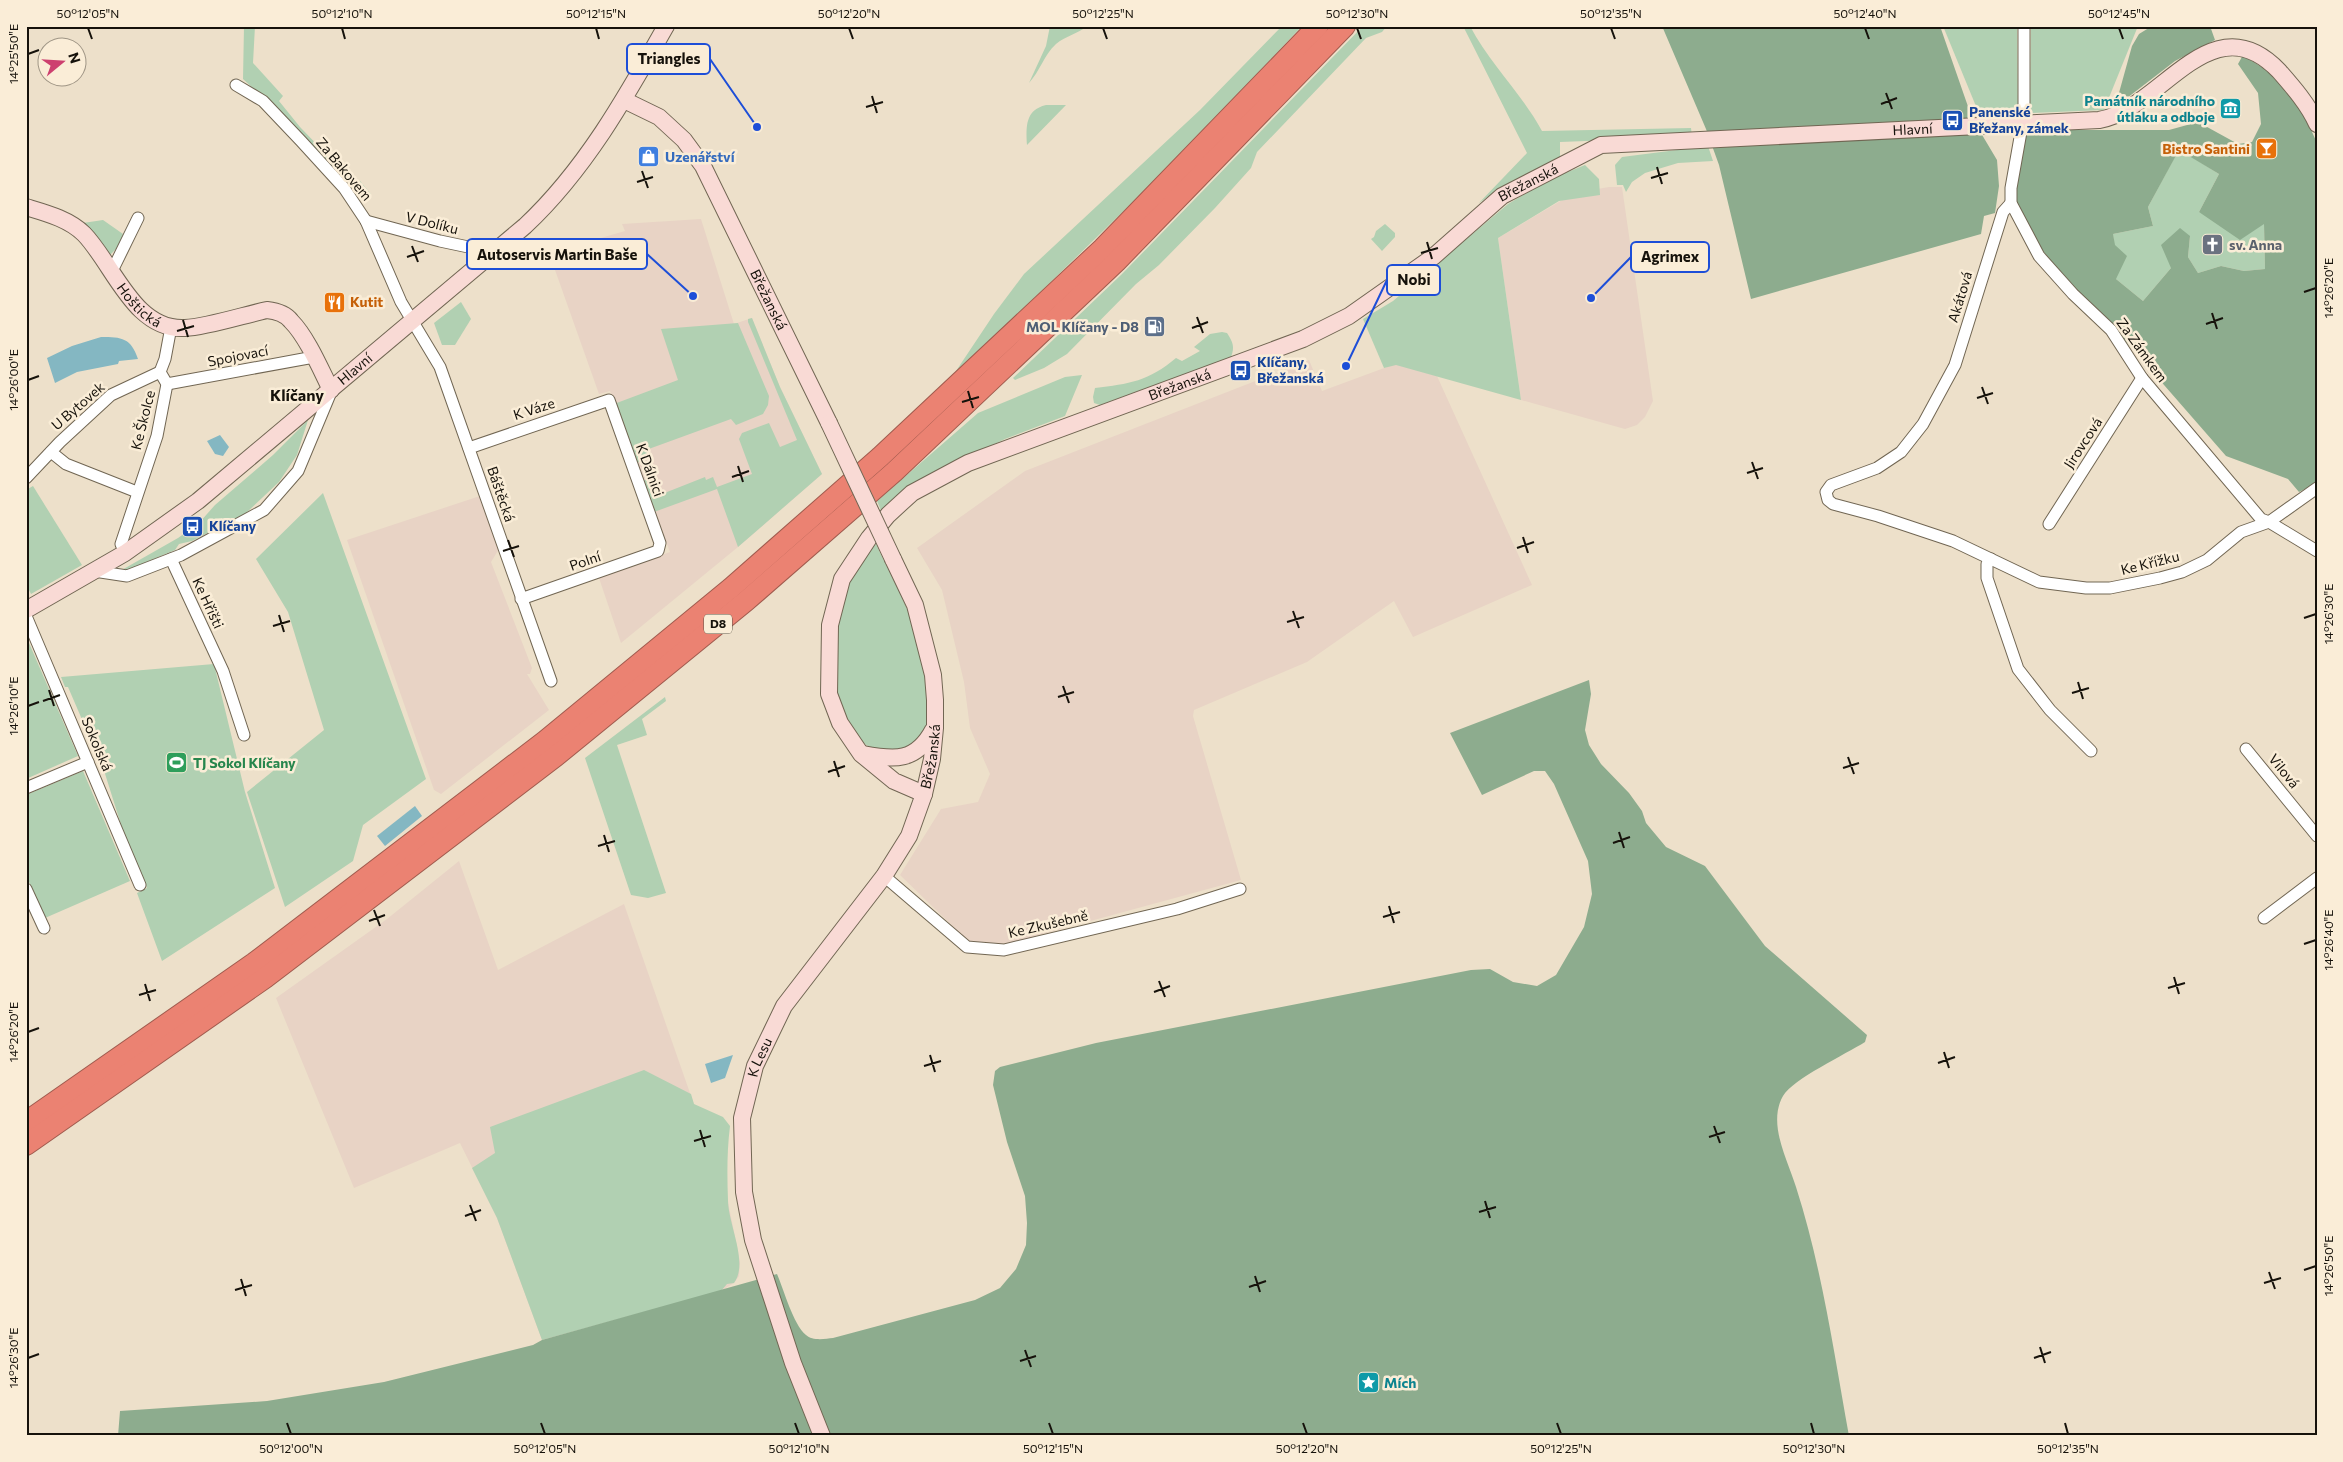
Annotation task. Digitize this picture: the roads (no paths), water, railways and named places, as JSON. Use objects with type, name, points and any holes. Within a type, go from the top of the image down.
[{"type":"highway","name":"D8","points":[[26,1122],[254,963],[545,742],[731,588],[880,457],[1096,255],[1318,26]]},
{"type":"highway","name":"D8","points":[[26,1146],[265,978],[556,756],[746,601],[894,472],[1089,288],[1345,26]]},
{"type":"street","name":"Hlavní","points":[[26,610],[126,553],[198,501],[490,257],[554,197],[606,129],[666,26]]},
{"type":"street","name":"Za Zámkem","points":[[2024,26],[2025,78],[2022,125],[2011,188],[2012,203],[2039,256],[2073,294],[2111,330],[2142,378],[2261,519],[2317,551]]},
{"type":"street","name":"Hlavní","points":[[1601,145],[2022,125],[2112,117],[2187,62],[2211,51],[2238,46],[2252,49],[2268,60],[2296,91],[2317,124]]},
{"type":"street","name":"Za Bakovem","points":[[236,85],[263,101],[344,188],[366,221],[401,302],[413,322]]},
{"type":"street","name":"Břežanská","points":[[624,100],[659,117],[684,140],[703,166],[829,424],[893,559],[915,605],[926,642],[936,700],[932,759],[924,794],[894,782],[861,754],[840,723],[829,694],[830,624],[842,579],[869,538],[888,515],[912,493],[968,463],[1303,339],[1333,324],[1348,316],[1433,257],[1502,196],[1601,145]]},
{"type":"street","name":"Akátová","points":[[1974,551],[1934,535],[1833,504],[1828,500],[1826,492],[1830,485],[1877,468],[1901,452],[1937,401],[1955,365],[2003,212],[2012,203]]},
{"type":"street","name":"Hoštická","points":[[26,207],[46,212],[71,223],[84,234],[142,312],[155,322],[171,328],[186,328],[267,310],[279,312],[292,321],[331,390]]},
{"type":"street","points":[[112,271],[138,218]]},
{"type":"street","name":"V Dolíku","points":[[366,221],[473,248],[490,257]]},
{"type":"street","name":"Báštěcká","points":[[413,322],[440,367],[550,682]]},
{"type":"street","name":"Ke Školce","points":[[126,553],[121,544],[157,436],[167,384],[160,372],[165,359],[171,328]]},
{"type":"street","name":"Spojovací","points":[[167,384],[314,357]]},
{"type":"street","name":"U Bytovek","points":[[26,478],[111,395],[160,372]]},
{"type":"street","name":"Jirovcová","points":[[2049,524],[2142,378]]},
{"type":"street","points":[[94,571],[127,576],[171,559],[264,510],[298,471],[331,390]]},
{"type":"street","name":"K Váze","points":[[469,448],[609,400]]},
{"type":"street","name":"K Dálnici","points":[[609,400],[660,543],[658,551]]},
{"type":"street","points":[[51,452],[66,464],[137,492]]},
{"type":"street","name":"Ke Křížku","points":[[1974,551],[2039,582],[2086,588],[2110,588],[2182,572],[2207,560],[2242,532],[2269,522],[2317,488]]},
{"type":"street","name":"Polní","points":[[521,599],[658,551]]},
{"type":"street","name":"Ke Hřišti","points":[[171,559],[224,671],[244,735]]},
{"type":"street","points":[[1991,559],[1987,564],[1987,578],[2018,669],[2050,710],[2091,750]]},
{"type":"street","name":"Sokolská","points":[[26,616],[140,885]]},
{"type":"street","points":[[861,754],[892,760],[910,755],[925,745],[934,728]]},
{"type":"street","name":"Vilová","points":[[2246,749],[2317,836]]},
{"type":"street","points":[[26,788],[88,762]]},
{"type":"street","name":"K Lesu","points":[[822,1436],[793,1363],[753,1240],[744,1192],[742,1118],[755,1066],[784,1006],[884,876],[909,836],[924,794]]},
{"type":"street","name":"Ke Zkušebně","points":[[884,876],[968,947],[1004,950],[1177,909],[1240,889]]},
{"type":"street","points":[[2264,918],[2317,878]]},
{"type":"street","points":[[26,889],[44,928]]},
{"type":"water","points":[[101,337],[115,337],[125,340],[132,347],[138,359],[119,361],[118,364],[77,372],[55,383],[47,358],[72,346]]},
{"type":"water","points":[[220,435],[229,447],[223,456],[215,454],[207,441]]},
{"type":"water","points":[[415,806],[422,816],[385,846],[377,836]]},
{"type":"water","points":[[733,1055],[725,1078],[711,1083],[705,1064]]},
{"type":"place","name":"Památník národního útlaku a odboje","points":[[2231,109]]},
{"type":"place","name":"Panenské Břežany, zámek","points":[[1953,120]]},
{"type":"place","name":"Triangles","points":[[757,127]]},
{"type":"place","name":"Bistro Santini","points":[[2266,149]]},
{"type":"place","name":"Uzenářství","points":[[649,157]]},
{"type":"place","name":"sv. Anna","points":[[2213,245]]},
{"type":"place","name":"Autoservis Martin Baše","points":[[693,296]]},
{"type":"place","name":"Agrimex","points":[[1591,298]]},
{"type":"place","name":"Kutit","points":[[334,302]]},
{"type":"place","name":"MOL Klíčany - D8","points":[[1155,327]]},
{"type":"place","name":"Nobi","points":[[1346,366]]},
{"type":"place","name":"Klíčany, Břežanská","points":[[1241,370]]},
{"type":"place","name":"Klíčany","points":[[193,526]]},
{"type":"place","name":"TJ Sokol Klíčany","points":[[177,763]]},
{"type":"place","name":"Mích","points":[[1368,1383]]},
{"type":"district","name":"Klíčany","points":[[297,395]]}]
